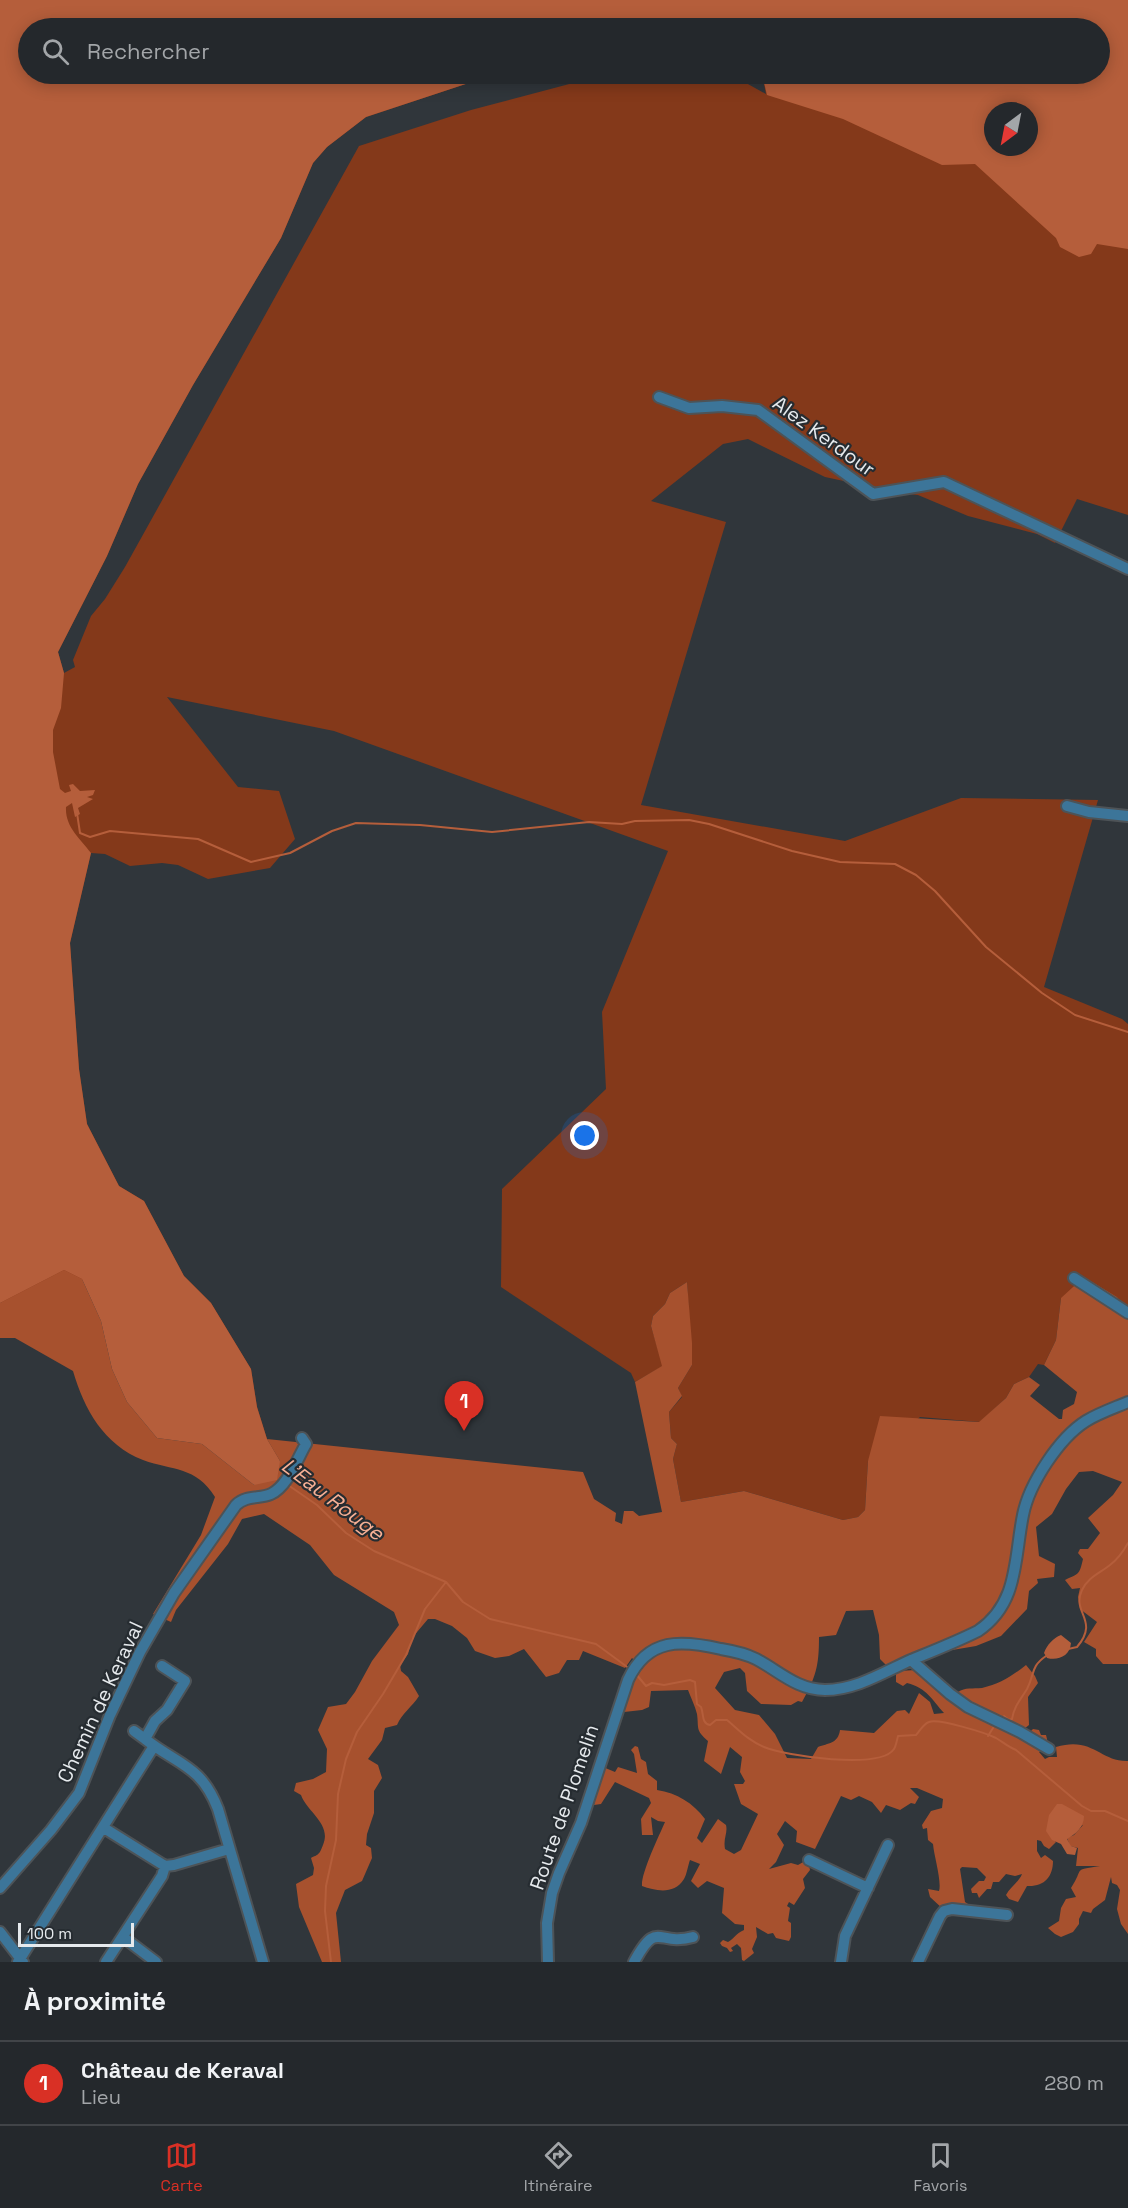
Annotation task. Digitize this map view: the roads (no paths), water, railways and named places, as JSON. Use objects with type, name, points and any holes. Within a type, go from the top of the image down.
[{"type":"street","name":"Alez Kerdour","points":[[659,397],[689,408],[722,406],[758,410],[873,494],[944,482],[1128,569]]},
{"type":"street","points":[[1067,806],[1089,812],[1128,816]]},
{"type":"street","points":[[1074,1278],[1128,1313]]},
{"type":"street","points":[[1048,1749],[1020,1732],[968,1707],[911,1660],[964,1638],[993,1620],[1006,1601],[1010,1590],[1027,1499],[1043,1470],[1060,1444],[1078,1426],[1098,1414],[1128,1402]]},
{"type":"street","name":"Chemin de Keraval","points":[[0,1888],[44,1839],[79,1793],[110,1715],[140,1652],[163,1611],[240,1501],[269,1495],[280,1487],[306,1444],[302,1438]]},
{"type":"street","name":"Route de Plomelin","points":[[548,1962],[547,1923],[552,1893],[581,1823],[621,1698],[633,1670],[644,1658],[657,1649],[675,1642],[689,1642],[745,1654],[794,1682],[810,1688],[825,1690],[859,1683],[911,1660]]},
{"type":"street","points":[[145,1739],[155,1721],[167,1710],[185,1681],[162,1666]]},
{"type":"street","points":[[134,1731],[203,1780],[218,1809],[263,1962]]},
{"type":"street","points":[[0,1932],[20,1961],[154,1746]]},
{"type":"street","points":[[104,1828],[165,1866],[229,1849]]},
{"type":"street","points":[[841,1962],[844,1936],[888,1845]]},
{"type":"street","points":[[809,1860],[868,1888]]},
{"type":"street","points":[[106,1962],[162,1876],[165,1866]]},
{"type":"street","points":[[918,1962],[939,1916],[944,1911],[952,1909],[1007,1915]]},
{"type":"street","points":[[123,1936],[156,1962]]},
{"type":"street","points":[[634,1962],[643,1945],[650,1938],[658,1936],[676,1940],[693,1936]]},
{"type":"waterway","points":[[77,813],[80,833],[90,837],[110,831],[198,839],[251,862],[290,853],[332,831],[356,823],[420,825],[492,832],[589,822],[622,824],[635,821],[689,820],[709,824],[792,851],[840,862],[895,864],[916,875],[935,891],[986,947],[1042,993],[1075,1015],[1128,1032]]},
{"type":"waterway","name":"L'Eau Rouge","points":[[288,1485],[317,1505],[346,1533],[374,1551],[446,1582],[463,1602],[490,1619],[596,1644],[630,1669]]},
{"type":"waterway","points":[[1068,1649],[1077,1647],[1086,1630],[1080,1605],[1084,1586],[1115,1560],[1128,1543]]},
{"type":"waterway","points":[[331,1962],[325,1911],[326,1886],[336,1840],[338,1794],[346,1759],[357,1732],[406,1655],[425,1609],[446,1582]]},
{"type":"waterway","points":[[1004,1716],[1009,1720],[1012,1719],[1035,1667],[1046,1656]]},
{"type":"waterway","name":"L'Eau Rouge","points":[[636,1674],[646,1686],[652,1683],[664,1685],[690,1680],[695,1682],[697,1704],[701,1707],[707,1724],[710,1725],[716,1720],[727,1720],[759,1745],[791,1754],[832,1759],[871,1759],[885,1755],[894,1749],[898,1736],[916,1735],[929,1722],[942,1722],[973,1730],[996,1738],[1016,1750],[1082,1806],[1091,1811],[1105,1811],[1128,1821]]},
{"type":"waterway","points":[[988,1736],[993,1728]]},
{"type":"place","name":"Château de Keraval","points":[[464,1431]]}]
